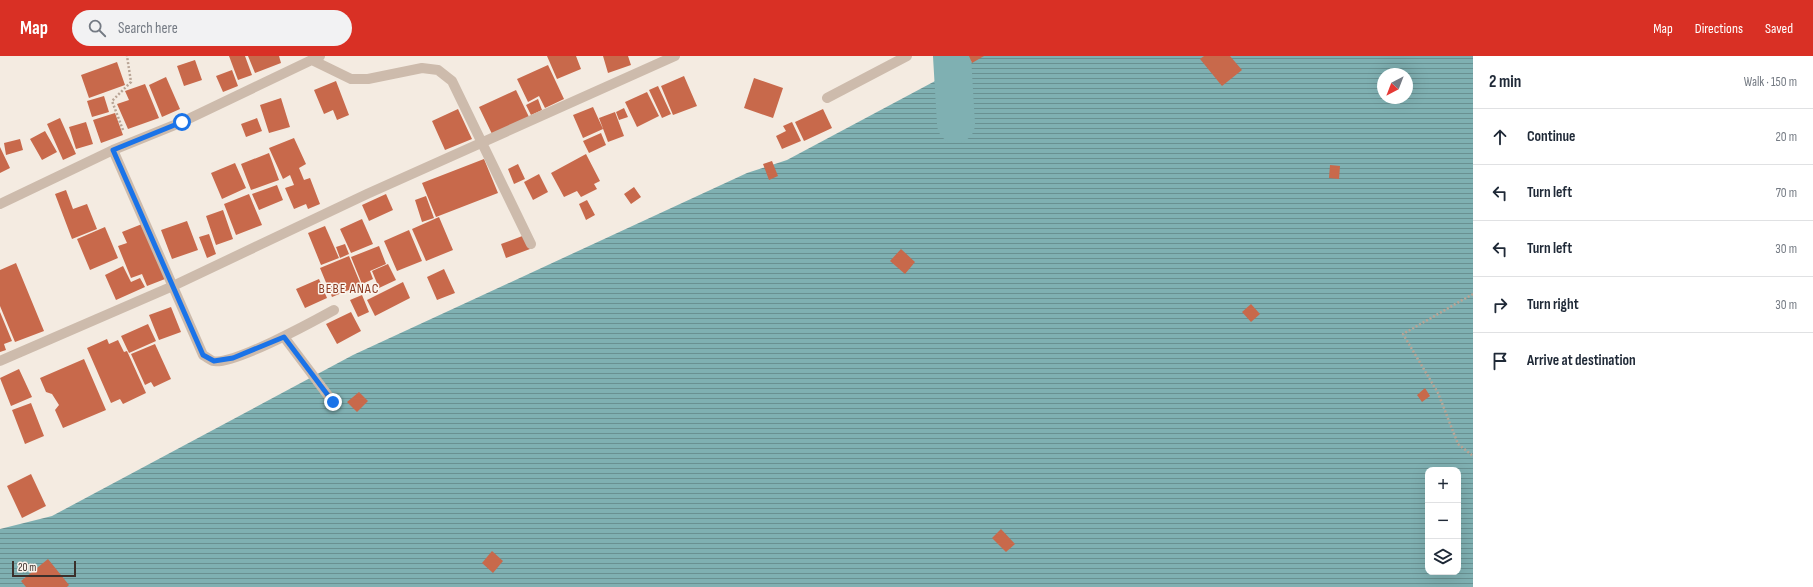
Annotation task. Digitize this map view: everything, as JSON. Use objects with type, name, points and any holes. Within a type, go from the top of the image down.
[{"type":"street","points":[[0,361],[173,286],[367,194],[675,56]]},
{"type":"street","points":[[826,98],[907,56]]},
{"type":"street","points":[[0,204],[113,150],[182,122],[316,58],[351,79],[368,79],[422,68],[438,70],[452,81],[531,244]]},
{"type":"street","points":[[113,150],[203,355],[214,361],[233,358],[284,337],[334,310]]},
{"type":"street","points":[[284,337],[333,402]]},
{"type":"path","points":[[126,56],[131,82],[112,101],[129,144]]},
{"type":"path","points":[[1473,294],[1402,334],[1438,393],[1458,444],[1473,456]]},
{"type":"water","points":[[982,56],[1473,56],[1473,587],[0,587],[0,529],[52,516],[353,355],[747,173],[787,160]]},
{"type":"building","points":[[229,56],[245,56],[252,75],[238,80]]},
{"type":"building","points":[[248,56],[279,56],[281,63],[255,73]]},
{"type":"building","points":[[547,56],[576,56],[581,69],[557,79]]},
{"type":"building","points":[[603,56],[628,56],[631,65],[608,73]]},
{"type":"building","points":[[969,56],[984,56],[972,63]]},
{"type":"building","points":[[1204,56],[1230,56],[1242,70],[1222,86],[1200,59]]},
{"type":"building","points":[[195,60],[202,80],[184,86],[177,66]]},
{"type":"building","points":[[117,62],[125,85],[89,98],[81,75]]},
{"type":"building","points":[[548,65],[564,99],[545,108],[539,96],[528,102],[517,79]]},
{"type":"building","points":[[232,70],[238,86],[223,92],[216,76]]},
{"type":"building","points":[[684,76],[697,106],[673,115],[661,86]]},
{"type":"building","points":[[166,77],[180,109],[162,117],[149,85]]},
{"type":"building","points":[[754,78],[783,88],[773,118],[744,108]]},
{"type":"building","points":[[336,81],[349,115],[337,120],[333,110],[324,114],[314,90]]},
{"type":"building","points":[[145,84],[159,118],[128,129],[117,104],[129,100],[125,91]]},
{"type":"building","points":[[658,86],[671,114],[662,118],[649,90]]},
{"type":"building","points":[[516,90],[529,117],[492,134],[479,107]]},
{"type":"building","points":[[647,92],[659,116],[637,127],[625,102]]},
{"type":"building","points":[[104,96],[109,112],[92,117],[87,101]]},
{"type":"building","points":[[281,98],[290,127],[269,133],[260,105]]},
{"type":"building","points":[[538,99],[542,110],[531,115],[526,105]]},
{"type":"building","points":[[593,107],[603,129],[583,138],[573,115]]},
{"type":"building","points":[[624,108],[628,117],[619,120],[616,112]]},
{"type":"building","points":[[458,109],[472,139],[445,150],[432,121]]},
{"type":"building","points":[[823,109],[832,128],[804,141],[795,122]]},
{"type":"building","points":[[615,112],[624,136],[608,142],[599,118]]},
{"type":"building","points":[[115,113],[123,135],[101,143],[93,120]]},
{"type":"building","points":[[60,118],[76,154],[63,160],[47,124]]},
{"type":"building","points":[[257,118],[262,131],[246,137],[241,124]]},
{"type":"building","points":[[86,122],[93,144],[76,149],[69,127]]},
{"type":"building","points":[[792,122],[801,141],[782,149],[776,136],[786,131],[783,126]]},
{"type":"building","points":[[45,131],[57,152],[42,160],[30,139]]},
{"type":"building","points":[[601,133],[606,145],[589,153],[583,141]]},
{"type":"building","points":[[294,138],[306,164],[299,168],[304,180],[310,178],[320,204],[308,209],[306,204],[294,209],[285,188],[294,185],[290,175],[283,179],[269,148]]},
{"type":"building","points":[[20,139],[23,150],[6,155],[4,143]]},
{"type":"building","points":[[0,147],[10,168],[0,173]]},
{"type":"building","points":[[269,153],[279,180],[251,190],[241,164]]},
{"type":"building","points":[[586,154],[600,181],[594,184],[597,189],[581,197],[577,191],[564,197],[551,173]]},
{"type":"building","points":[[484,159],[498,193],[436,217],[422,183]]},
{"type":"building","points":[[772,161],[778,176],[769,180],[763,164]]},
{"type":"building","points":[[235,163],[246,188],[222,199],[211,173]]},
{"type":"building","points":[[518,164],[525,179],[514,184],[508,169]]},
{"type":"building","points":[[1330,165],[1340,166],[1339,179],[1329,178]]},
{"type":"building","points":[[539,174],[548,192],[533,200],[524,182]]},
{"type":"building","points":[[277,185],[283,200],[259,210],[252,194]]},
{"type":"building","points":[[634,187],[641,197],[631,204],[624,194]]},
{"type":"building","points":[[66,190],[73,209],[87,204],[97,229],[72,239],[55,194]]},
{"type":"building","points":[[249,194],[262,225],[236,235],[224,204]]},
{"type":"building","points":[[386,194],[393,210],[369,221],[362,205]]},
{"type":"building","points":[[426,196],[434,218],[422,222],[415,200]]},
{"type":"building","points":[[587,200],[595,215],[586,220],[579,204]]},
{"type":"building","points":[[223,210],[233,239],[216,245],[206,216]]},
{"type":"building","points":[[439,217],[453,250],[426,261],[412,229]]},
{"type":"building","points":[[362,219],[373,244],[351,253],[340,229]]},
{"type":"building","points":[[187,221],[198,250],[172,259],[161,230]]},
{"type":"building","points":[[142,224],[165,279],[147,286],[142,274],[131,278],[118,246],[127,243],[122,232]]},
{"type":"building","points":[[325,226],[339,258],[321,265],[308,233]]},
{"type":"building","points":[[105,227],[118,258],[90,270],[77,239]]},
{"type":"building","points":[[409,230],[422,261],[397,271],[384,241]]},
{"type":"building","points":[[209,234],[216,254],[207,258],[199,237]]},
{"type":"building","points":[[525,235],[530,249],[506,258],[501,244]]},
{"type":"building","points":[[345,244],[349,254],[340,258],[336,247]]},
{"type":"building","points":[[379,246],[386,264],[370,271],[373,279],[362,284],[351,257]]},
{"type":"building","points":[[901,249],[915,262],[905,274],[890,261]]},
{"type":"building","points":[[349,256],[361,285],[332,297],[320,268]]},
{"type":"building","points":[[16,263],[44,331],[15,342],[0,306],[0,270]]},
{"type":"building","points":[[388,264],[396,280],[379,288],[372,271]]},
{"type":"building","points":[[123,266],[131,282],[140,278],[145,287],[116,300],[105,275]]},
{"type":"building","points":[[444,269],[455,293],[437,300],[427,277]]},
{"type":"building","points":[[319,279],[327,298],[305,308],[296,289]]},
{"type":"building","points":[[403,282],[410,298],[375,316],[367,300]]},
{"type":"building","points":[[362,295],[369,312],[358,317],[350,300]]},
{"type":"building","points":[[1251,304],[1260,314],[1251,322],[1242,312]]},
{"type":"building","points":[[171,307],[181,332],[159,340],[149,315]]},
{"type":"building","points":[[0,312],[12,341],[4,344],[6,350],[0,352]]},
{"type":"building","points":[[351,312],[361,331],[337,344],[326,324]]},
{"type":"building","points":[[148,324],[156,341],[129,353],[121,336]]},
{"type":"building","points":[[107,339],[109,344],[118,340],[124,352],[127,351],[146,393],[123,404],[120,399],[111,403],[87,348]]},
{"type":"building","points":[[155,344],[171,379],[154,387],[151,382],[145,385],[131,354]]},
{"type":"building","points":[[84,359],[106,410],[63,428],[55,410],[59,405],[52,394],[46,392],[40,378]]},
{"type":"building","points":[[19,369],[32,397],[11,406],[0,378]]},
{"type":"building","points":[[1425,388],[1430,396],[1422,402],[1417,395]]},
{"type":"building","points":[[359,392],[368,401],[357,412],[347,402]]},
{"type":"building","points":[[31,403],[44,436],[25,444],[12,410]]},
{"type":"building","points":[[31,474],[46,506],[22,518],[7,486]]},
{"type":"building","points":[[1001,529],[1015,544],[1006,552],[992,538]]},
{"type":"building","points":[[492,551],[503,561],[493,573],[482,563]]},
{"type":"building","points":[[48,559],[69,585],[67,587],[26,587],[21,581]]},
{"type":"waterway","points":[[952,56],[956,124]]},
{"type":"district","name":"BEBE ANAC","points":[[349,288]]},
{"type":"route","points":[[182,122],[113,150],[203,355],[214,361],[233,358],[284,337],[333,402]]}]
